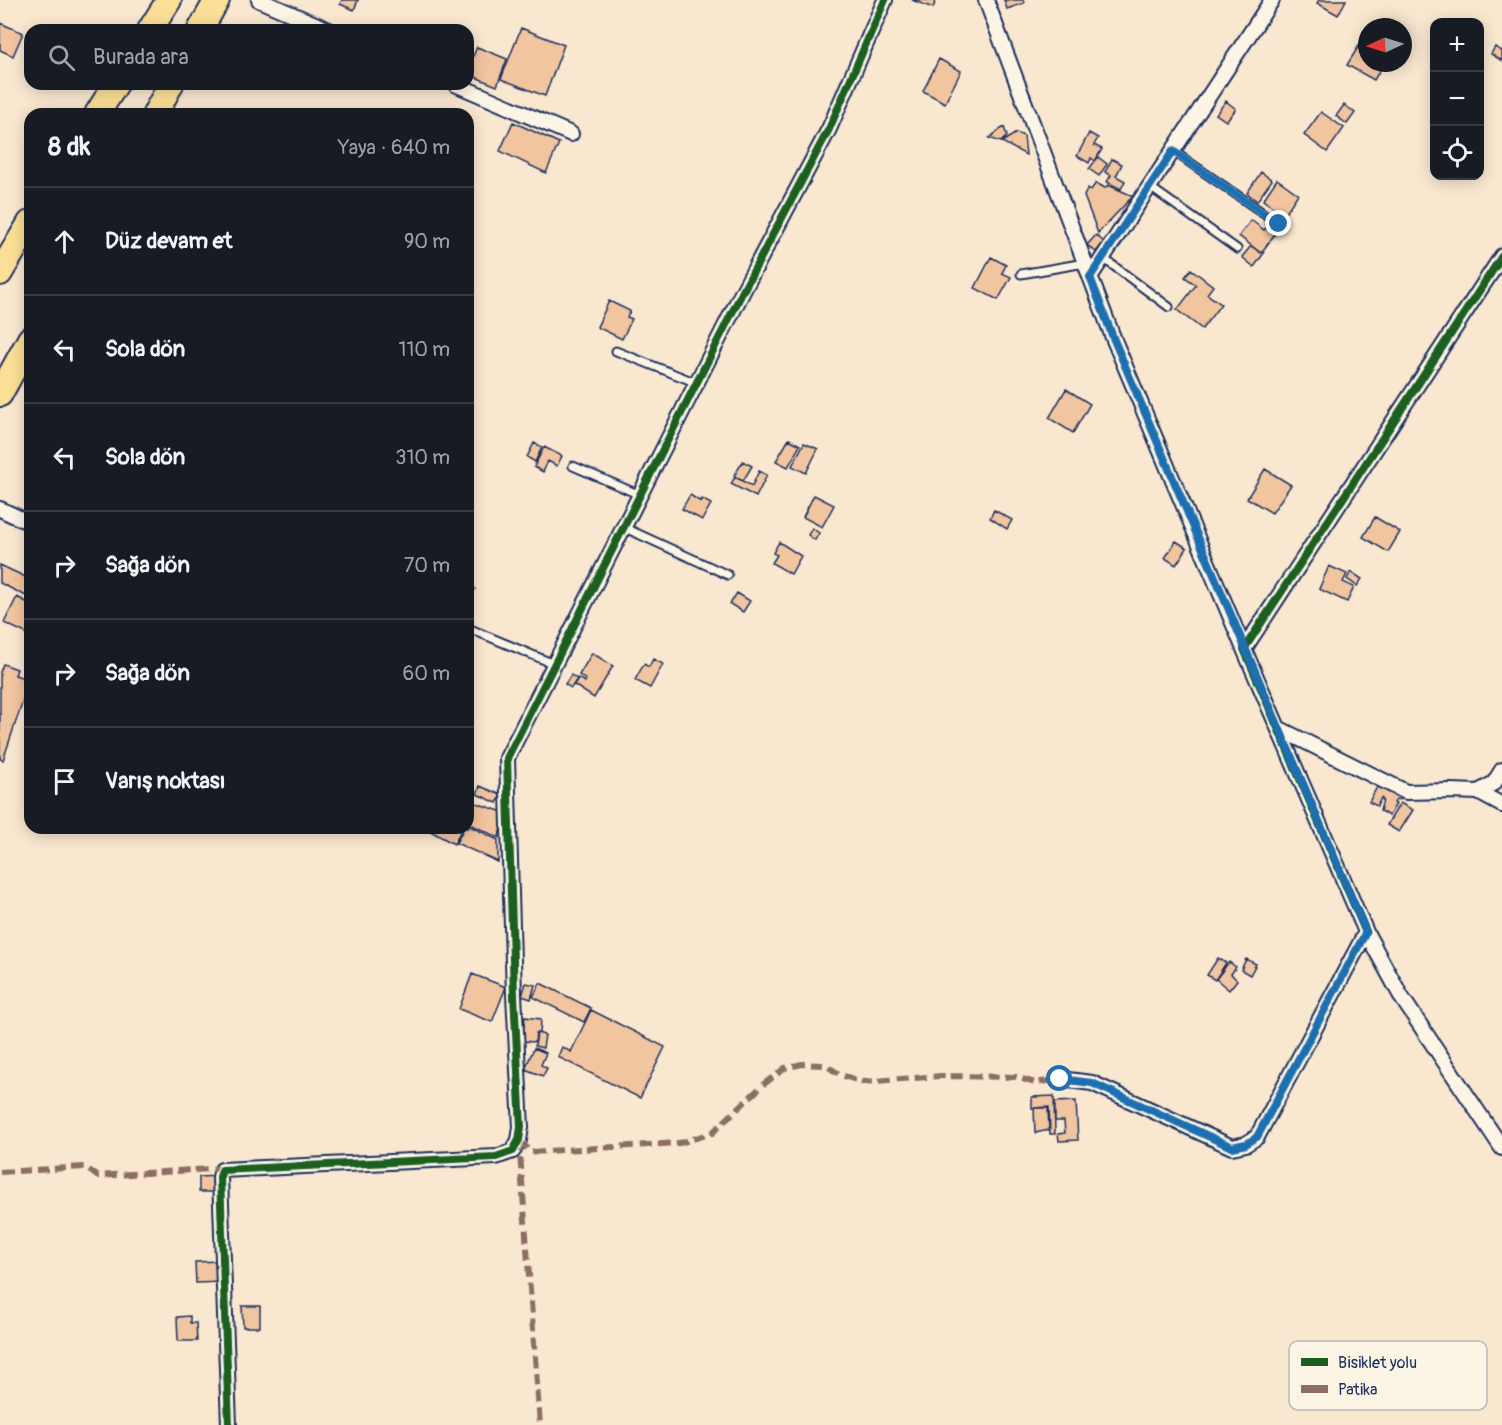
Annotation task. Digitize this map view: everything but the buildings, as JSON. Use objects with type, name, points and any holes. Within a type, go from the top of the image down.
[{"type":"highway","points":[[154,24],[169,0]]},
{"type":"highway","points":[[203,24],[217,0]]},
{"type":"highway","points":[[101,108],[112,90]]},
{"type":"highway","points":[[158,108],[168,90]]},
{"type":"highway","points":[[0,273],[24,233]]},
{"type":"highway","points":[[0,394],[24,350]]},
{"type":"street","points":[[260,0],[315,24]]},
{"type":"street","points":[[229,1425],[220,1178],[222,1170],[496,1156],[513,1151],[519,1140],[521,1126],[514,995],[507,758],[623,527],[829,129],[885,0]]},
{"type":"street","points":[[986,0],[1114,340],[1366,932],[1402,998],[1502,1148]]},
{"type":"street","points":[[1090,277],[1272,0]]},
{"type":"street","points":[[469,90],[571,134]]},
{"type":"street","points":[[1244,649],[1502,256]]},
{"type":"street","points":[[0,509],[24,520]]},
{"type":"street","points":[[1278,728],[1406,792],[1478,792],[1502,805]]},
{"type":"street","points":[[1478,792],[1494,783],[1502,770]]},
{"type":"street","points":[[1060,1079],[1092,1083],[1232,1147],[1246,1144],[1257,1137],[1366,932]]},
{"type":"lane","points":[[1173,151],[1279,224]]},
{"type":"lane","points":[[1149,187],[1237,249]]},
{"type":"lane","points":[[1103,258],[1169,307]]},
{"type":"lane","points":[[1021,274],[1085,263]]},
{"type":"lane","points":[[616,351],[697,383]]},
{"type":"lane","points":[[573,466],[640,495]]},
{"type":"lane","points":[[623,527],[728,575]]},
{"type":"lane","points":[[474,631],[554,664]]},
{"type":"marked path","points":[[519,1140],[531,1152],[680,1143],[712,1133],[764,1084],[785,1068],[802,1064],[825,1065],[841,1075],[862,1082],[941,1076],[1016,1077],[1035,1083],[1060,1079]]},
{"type":"marked path","points":[[519,1140],[540,1425]]},
{"type":"marked path","points":[[0,1172],[85,1167],[97,1176],[227,1168]]},
{"type":"cycle path","points":[[229,1425],[220,1177],[222,1170],[496,1157],[513,1151],[519,1140],[521,1127],[514,995],[507,758],[743,291],[829,129],[885,0]]},
{"type":"cycle path","points":[[1366,932],[1244,649],[1502,256]]},
{"type":"route","points":[[1060,1079],[1092,1083],[1232,1147],[1246,1144],[1257,1137],[1366,932],[1244,649],[1114,340],[1090,277],[1173,151],[1279,224]]}]
